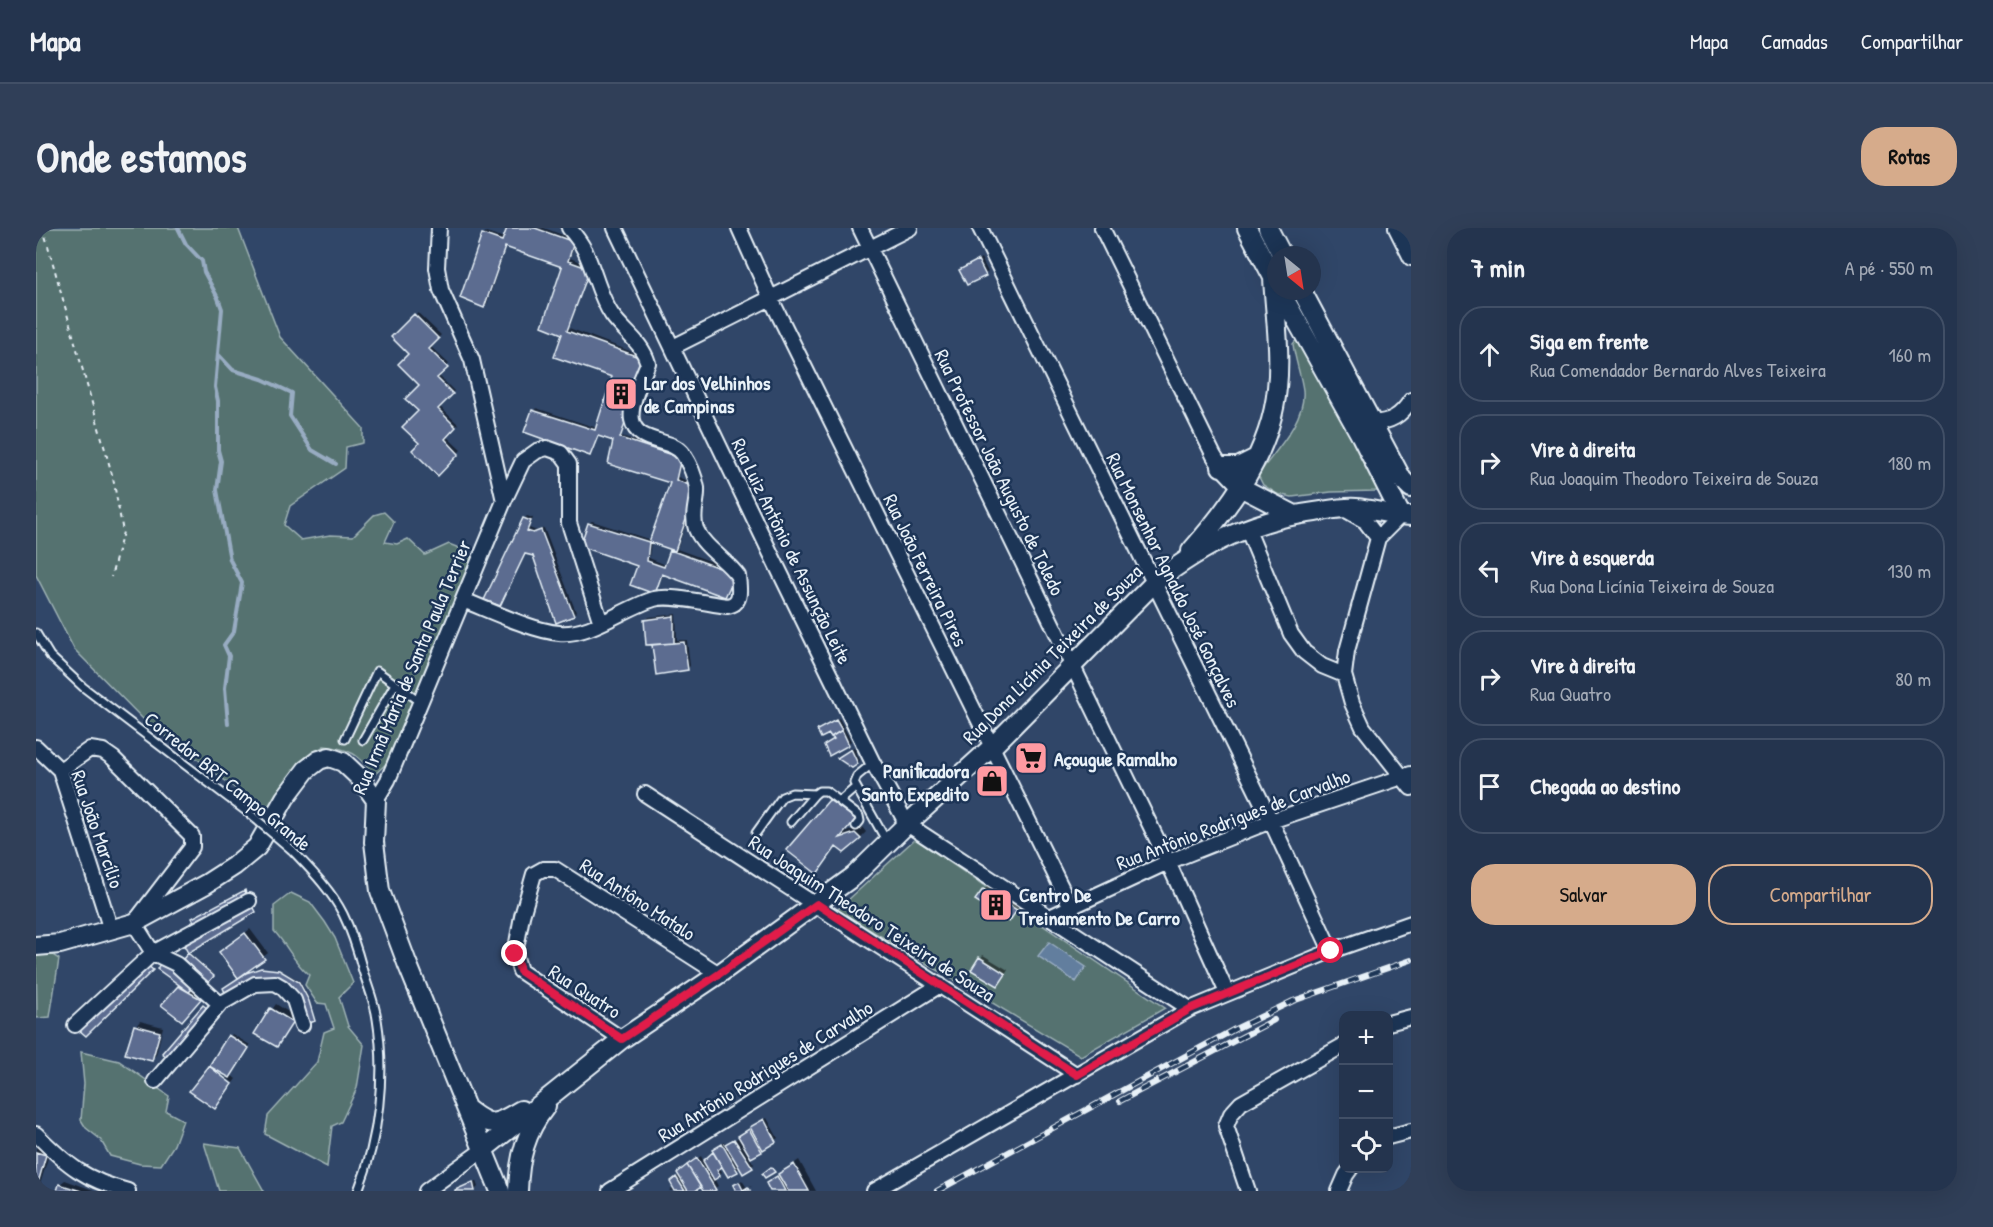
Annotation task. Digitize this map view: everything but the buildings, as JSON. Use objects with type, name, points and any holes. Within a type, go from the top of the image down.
[{"type":"main road","points":[[1247,228],[1267,267]]},
{"type":"main road","points":[[1268,228],[1277,246]]},
{"type":"main road","points":[[1183,561],[1231,503],[1271,426],[1278,385],[1276,300]]},
{"type":"main road","points":[[1285,300],[1404,509]]},
{"type":"main road","points":[[1307,300],[1402,479],[1411,488]]},
{"type":"main road","points":[[1221,467],[1239,467],[1256,458]]},
{"type":"main road","points":[[1240,487],[1295,514]]},
{"type":"main road","name":"Rua Dona Licínia Teixeira de Souza","points":[[484,1149],[622,1039],[719,974],[855,876],[907,824],[991,748],[1154,583],[1183,561],[1247,528],[1295,514],[1350,509],[1383,501],[1404,509]]},
{"type":"main road","points":[[36,946],[60,944],[134,923],[234,866],[257,847],[285,798],[306,770],[319,760],[329,757],[344,762],[361,779],[376,800]]},
{"type":"main road","name":"Rua Irmã Maria de Santa Paula Terrier","points":[[376,800],[374,842],[380,891],[500,1191]]},
{"type":"main road","points":[[465,1108],[484,1122],[495,1123],[560,1089]]},
{"type":"main road","points":[[518,1191],[522,1148],[542,1111],[560,1089]]},
{"type":"street","points":[[439,228],[436,268],[441,290],[472,360],[504,501]]},
{"type":"street","points":[[463,600],[540,629],[572,633],[585,630],[633,606],[657,598],[732,606],[737,602],[739,596],[738,576],[696,530],[693,517],[697,488],[682,452],[675,446],[645,437],[632,423],[632,412],[648,363],[646,356],[642,347],[614,318],[604,302],[584,249],[569,228]]},
{"type":"street","name":"Rua Luiz Antônio de Assunção Leite","points":[[615,228],[873,763],[907,824]]},
{"type":"street","name":"Rua João Ferreira Pires","points":[[739,228],[770,297],[1071,906]]},
{"type":"street","name":"Rua Professor João Augusto de Toledo","points":[[860,228],[1168,862],[1227,993]]},
{"type":"street","points":[[673,347],[910,228]]},
{"type":"street","name":"Rua Monsenhor Agnaldo José Gonçalves","points":[[980,228],[1272,821],[1331,951]]},
{"type":"street","points":[[1102,228],[1221,467],[1240,487]]},
{"type":"street","points":[[1396,228],[1411,258]]},
{"type":"street","points":[[1372,423],[1393,419],[1404,412],[1411,400]]},
{"type":"street","name":"Rua Irmã Maria de Santa Paula Terrier","points":[[376,800],[388,780],[504,501],[524,461],[537,451],[547,448],[561,453],[569,464],[569,523],[600,623]]},
{"type":"street","points":[[1350,509],[1365,521],[1378,538]]},
{"type":"street","points":[[1404,509],[1378,538],[1347,651],[1344,675],[1352,703],[1363,727],[1406,775],[1411,788]]},
{"type":"street","points":[[1247,528],[1291,634],[1304,652],[1322,666],[1344,675]]},
{"type":"street","name":"Rua João Marcílio","points":[[36,747],[60,770],[111,930]]},
{"type":"street","points":[[60,770],[90,749],[103,751],[113,758],[192,836],[192,847],[134,923],[153,953],[176,964],[220,1004]]},
{"type":"street","name":"Rua Antônio Rodrigues de Carvalho","points":[[1071,906],[1168,862],[1272,821],[1406,775]]},
{"type":"street","name":"Rua Joaquim Theodoro Teixeira de Souza","points":[[645,794],[1077,1075]]},
{"type":"street","points":[[907,824],[1190,1009]]},
{"type":"street","name":"Rua Antôno Matalo","points":[[534,873],[543,869],[555,869],[719,974]]},
{"type":"street","name":"Rua Quatro","points":[[534,873],[522,916],[515,954],[520,971],[622,1039]]},
{"type":"street","points":[[75,1025],[153,953],[249,901]]},
{"type":"street","points":[[1050,917],[1071,906]]},
{"type":"street","points":[[874,1191],[1190,1009],[1331,951],[1411,923]]},
{"type":"street","points":[[155,1081],[220,1004],[255,984],[275,983],[282,987],[294,1000],[302,1025]]},
{"type":"street","name":"Rua Antônio Rodrigues de Carvalho","points":[[610,1191],[940,985]]},
{"type":"street","points":[[1393,1022],[1411,1017]]},
{"type":"street","points":[[1248,1191],[1226,1126],[1231,1114],[1241,1102],[1339,1048]]},
{"type":"street","points":[[1393,1136],[1411,1131]]},
{"type":"street","points":[[36,1134],[81,1174],[101,1184],[128,1191]]},
{"type":"street","points":[[426,1191],[484,1149]]},
{"type":"street","points":[[1339,1191],[1347,1173]]},
{"type":"lane","name":"Corredor BRT Campo Grande","points":[[36,633],[50,656],[83,687],[292,850],[329,891],[344,915],[377,1017],[381,1050],[381,1084],[377,1120],[358,1191]]},
{"type":"lane","points":[[345,739],[377,671],[421,702]]},
{"type":"lane","points":[[363,740],[395,684]]},
{"type":"lane","points":[[873,763],[857,776],[854,783],[888,844]]},
{"type":"lane","points":[[840,801],[855,788]]},
{"type":"lane","points":[[791,822],[815,794],[819,791],[826,791],[859,816],[860,820],[856,826]]},
{"type":"lane","points":[[756,833],[782,797],[792,793],[815,794]]},
{"type":"path","points":[[43,228],[113,478],[123,532],[111,577]]},
{"type":"green space","points":[[36,228],[238,228],[280,337],[363,428],[363,443],[346,447],[345,468],[290,506],[284,525],[301,540],[330,535],[353,536],[374,515],[384,512],[394,522],[385,542],[397,544],[408,539],[425,555],[449,544],[464,550],[474,560],[387,763],[374,775],[353,754],[324,746],[305,758],[289,783],[264,811],[145,721],[74,649],[36,575]]},
{"type":"green space","points":[[1298,338],[1380,485],[1377,491],[1331,492],[1292,497],[1277,494],[1263,485],[1258,475],[1295,424],[1303,402],[1302,384],[1293,344]]},
{"type":"green space","points":[[915,839],[1165,1008],[1081,1056],[837,910]]},
{"type":"green space","points":[[291,893],[310,902],[335,938],[353,983],[339,997],[348,1026],[364,1045],[357,1088],[341,1122],[332,1126],[327,1167],[265,1134],[268,1116],[317,1062],[324,1032],[334,1028],[326,1004],[317,1003],[305,985],[309,975],[274,931],[274,906]]},
{"type":"green space","points":[[45,950],[59,959],[50,1017],[37,1018],[36,952]]},
{"type":"green space","points":[[81,1052],[119,1061],[169,1096],[166,1111],[183,1120],[174,1145],[161,1165],[140,1164],[110,1156],[100,1139],[86,1128],[81,1120],[84,1084]]},
{"type":"green space","points":[[204,1143],[240,1148],[264,1191],[219,1191]]},
{"type":"water","points":[[1049,942],[1086,967],[1076,982],[1038,956]]},
{"type":"waterway","points":[[178,228],[186,244],[202,261],[204,272],[222,309],[215,387],[218,401],[218,450],[221,461],[217,490],[230,560],[242,583],[234,631],[224,645],[229,656],[225,688],[228,724]]},
{"type":"waterway","points":[[218,354],[233,370],[262,379],[292,393],[290,416],[312,450],[336,464]]},
{"type":"railway","points":[[937,1191],[1235,1029],[1293,1001],[1411,960]]},
{"type":"railway","points":[[1120,1101],[1274,1020]]},
{"type":"place","name":"Lar dos Velhinhos de Campinas","points":[[621,394]]},
{"type":"place","name":"Açougue Ramalho","points":[[1031,758]]},
{"type":"place","name":"Panificadora Santo Expedito","points":[[992,781]]},
{"type":"place","name":"Centro De Treinamento De Carro","points":[[996,905]]},
{"type":"route","points":[[515,954],[520,971],[622,1039],[817,904],[1077,1075],[1190,1009],[1331,951]]}]
